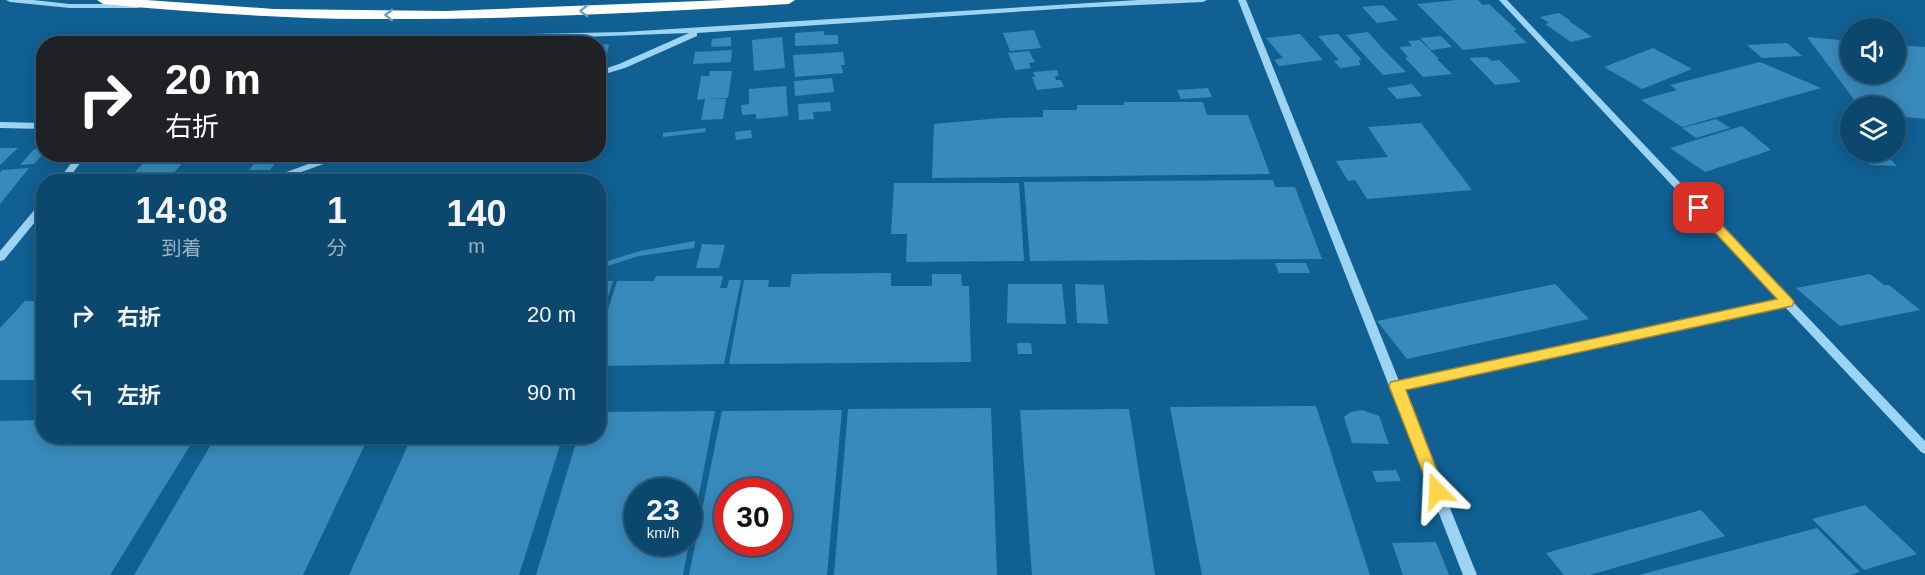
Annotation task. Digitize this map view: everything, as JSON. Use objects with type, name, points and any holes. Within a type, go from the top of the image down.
[{"type":"highway","points":[[104,0],[246,12],[444,15],[619,10],[789,0]]},
{"type":"street","points":[[0,0],[5,0]]},
{"type":"street","points":[[10,0],[70,6],[160,6]]},
{"type":"street","points":[[554,36],[703,30],[1059,5],[1203,0]]},
{"type":"street","points":[[1242,0],[1397,386],[1470,575]]},
{"type":"street","points":[[1503,0],[1925,449]]},
{"type":"street","points":[[606,71],[703,30]]},
{"type":"street","points":[[0,125],[36,126]]},
{"type":"street","points":[[67,174],[77,162]]},
{"type":"street","points":[[287,174],[323,162]]},
{"type":"street","points":[[0,258],[36,215]]},
{"type":"street","points":[[1397,386],[1787,302]]},
{"type":"building","points":[[1478,0],[1483,5],[1489,4],[1517,30],[1513,30],[1527,43],[1463,50],[1417,4]]},
{"type":"building","points":[[1383,5],[1398,20],[1377,23],[1362,7]]},
{"type":"building","points":[[1559,13],[1592,37],[1571,42],[1545,24],[1549,23],[1540,17]]},
{"type":"building","points":[[1034,30],[1041,48],[1010,51],[1003,33]]},
{"type":"building","points":[[824,31],[824,35],[838,35],[838,44],[795,46],[795,33]]},
{"type":"building","points":[[1368,32],[1406,72],[1383,75],[1346,35]]},
{"type":"building","points":[[1300,34],[1323,60],[1279,66],[1274,60],[1283,58],[1266,38]]},
{"type":"building","points":[[1338,34],[1362,60],[1358,60],[1361,65],[1340,68],[1334,61],[1339,60],[1318,36]]},
{"type":"building","points":[[1441,36],[1452,47],[1431,50],[1420,38]]},
{"type":"building","points":[[731,37],[731,46],[711,47],[712,39]]},
{"type":"building","points":[[782,37],[785,68],[754,71],[752,40]]},
{"type":"building","points":[[1807,37],[1840,40],[1840,81]]},
{"type":"building","points":[[1420,40],[1452,74],[1423,77],[1405,58],[1408,57],[1399,47],[1412,46],[1408,41]]},
{"type":"building","points":[[1787,43],[1802,56],[1762,58],[1747,45]]},
{"type":"building","points":[[606,44],[609,44],[606,60]]},
{"type":"building","points":[[1906,46],[1925,47],[1925,119],[1906,117],[1906,96],[1851,96],[1842,84],[1906,84]]},
{"type":"building","points":[[1653,48],[1692,69],[1642,89],[1604,67]]},
{"type":"building","points":[[732,50],[731,62],[693,64],[695,52]]},
{"type":"building","points":[[1029,51],[1035,62],[1029,63],[1031,68],[1015,70],[1008,53]]},
{"type":"building","points":[[843,52],[845,65],[841,65],[843,73],[795,77],[793,55]]},
{"type":"building","points":[[1487,57],[1492,61],[1499,60],[1521,82],[1495,85],[1469,58]]},
{"type":"building","points":[[1760,62],[1821,88],[1682,127],[1641,100],[1677,90],[1670,85]]},
{"type":"building","points":[[1057,70],[1059,76],[1055,76],[1056,80],[1061,80],[1064,87],[1037,90],[1032,77],[1035,77],[1033,72]]},
{"type":"building","points":[[710,71],[732,71],[728,98],[708,99],[726,99],[723,119],[701,120],[705,99],[697,100],[701,76],[709,76]]},
{"type":"building","points":[[832,78],[834,92],[795,96],[794,81]]},
{"type":"building","points":[[1412,84],[1422,96],[1397,99],[1387,88]]},
{"type":"building","points":[[786,86],[788,116],[756,119],[756,114],[742,115],[741,105],[749,104],[749,89]]},
{"type":"building","points":[[1208,88],[1212,97],[1181,99],[1177,90]]},
{"type":"building","points":[[830,102],[831,111],[813,112],[814,119],[799,120],[798,104]]},
{"type":"building","points":[[1124,102],[1203,102],[1207,115],[1248,115],[1270,174],[932,178],[934,124],[1043,117],[1043,110],[1077,110],[1077,105],[1124,105]]},
{"type":"building","points":[[1716,119],[1730,128],[1696,138],[1682,128]]},
{"type":"building","points":[[1421,123],[1472,190],[1367,199],[1355,180],[1348,181],[1336,161],[1388,157],[1368,127]]},
{"type":"building","points":[[1742,126],[1771,150],[1705,172],[1670,148]]},
{"type":"building","points":[[706,128],[705,132],[663,137],[663,133]]},
{"type":"building","points":[[751,130],[752,138],[736,140],[735,132]]},
{"type":"building","points":[[0,148],[18,148],[0,165]]},
{"type":"building","points":[[34,149],[36,149],[34,164],[20,165]]},
{"type":"building","points":[[144,162],[183,162],[173,174],[133,174]]},
{"type":"building","points":[[255,162],[276,162],[270,170],[249,170]]},
{"type":"building","points":[[1867,162],[1893,162],[1897,166],[1870,165]]},
{"type":"building","points":[[29,168],[0,204],[0,173],[2,170]]},
{"type":"building","points":[[1273,180],[1275,187],[1295,187],[1322,259],[1030,261],[1024,182]]},
{"type":"building","points":[[894,183],[1019,183],[1024,261],[906,262],[907,234],[891,234]]},
{"type":"building","points":[[695,241],[694,248],[639,256],[606,266],[606,262],[640,251]]},
{"type":"building","points":[[702,244],[725,245],[719,268],[696,268]]},
{"type":"building","points":[[1275,263],[1306,263],[1310,273],[1279,273]]},
{"type":"building","points":[[891,273],[891,286],[932,286],[932,274],[961,274],[962,286],[969,286],[971,362],[729,364],[744,280],[769,280],[768,287],[790,287],[792,274]]},
{"type":"building","points":[[1870,274],[1884,285],[1889,285],[1920,310],[1840,326],[1796,288]]},
{"type":"building","points":[[656,276],[723,276],[720,288],[727,288],[729,280],[741,280],[724,364],[606,366],[606,316],[617,281],[654,281]]},
{"type":"building","points":[[606,281],[613,281],[606,304]]},
{"type":"building","points":[[1008,284],[1062,284],[1066,324],[1007,323]]},
{"type":"building","points":[[1075,284],[1104,285],[1108,324],[1077,323]]},
{"type":"building","points":[[1555,284],[1589,319],[1407,359],[1377,321]]},
{"type":"building","points":[[25,301],[36,301],[36,380],[0,380],[0,328]]},
{"type":"building","points":[[1017,343],[1031,343],[1032,354],[1018,354]]},
{"type":"building","points":[[1316,406],[1370,575],[1202,575],[1170,407]]},
{"type":"building","points":[[991,408],[997,575],[834,575],[848,409]]},
{"type":"building","points":[[1129,409],[1155,575],[1032,575],[1020,410]]},
{"type":"building","points":[[842,410],[827,575],[689,575],[693,556],[702,556],[702,510],[722,411]]},
{"type":"building","points":[[1362,410],[1379,416],[1389,444],[1352,443],[1344,417],[1351,412]]},
{"type":"building","points":[[715,411],[702,479],[624,478],[624,556],[687,556],[683,575],[536,575],[576,444],[606,444],[606,412]]},
{"type":"building","points":[[36,420],[36,444],[191,444],[110,575],[0,575],[0,421]]},
{"type":"building","points":[[211,444],[365,444],[303,575],[134,575]]},
{"type":"building","points":[[408,444],[560,444],[519,575],[349,575]]},
{"type":"building","points":[[1396,470],[1401,481],[1376,482],[1372,471]]},
{"type":"building","points":[[1865,505],[1917,554],[1864,570],[1812,519]]},
{"type":"building","points":[[1701,510],[1725,536],[1590,575],[1564,575],[1546,553]]},
{"type":"building","points":[[1817,528],[1860,572],[1850,575],[1639,575]]},
{"type":"building","points":[[1436,542],[1449,575],[1403,575],[1392,543]]},
{"type":"route","points":[[1437,491],[1397,386],[1787,302],[1699,208]]}]
